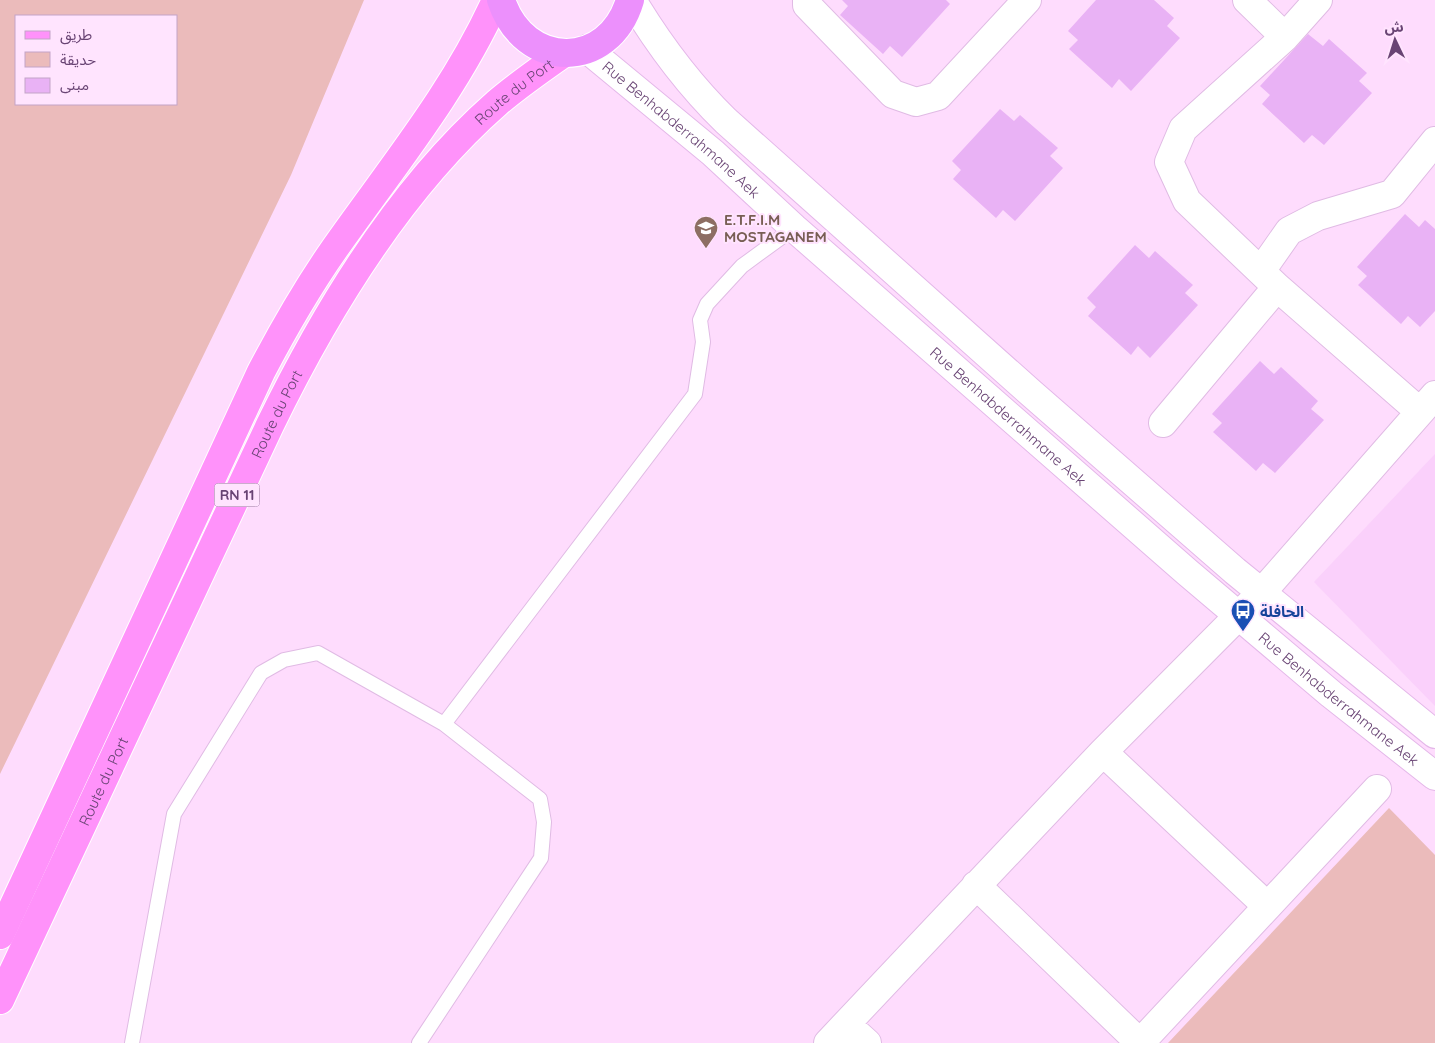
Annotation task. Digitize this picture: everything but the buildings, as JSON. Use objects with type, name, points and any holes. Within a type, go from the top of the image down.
[{"type":"highway","points":[[501,0],[506,17],[521,36],[541,49],[576,51],[603,42],[616,30],[626,15],[631,0]]},
{"type":"main road","name":"Route du Port","points":[[0,935],[257,381],[283,330],[335,248],[462,69],[496,0]]},
{"type":"main road","name":"Route du Port","points":[[0,1000],[270,425],[317,334],[362,263],[439,161],[497,102],[576,51]]},
{"type":"street","name":"Rue Benhabderrahmane Aek","points":[[631,0],[696,92],[726,121],[1031,393],[1262,592],[1435,734]]},
{"type":"street","points":[[806,0],[807,4],[893,94],[916,102],[938,96],[1027,0]]},
{"type":"street","points":[[1247,0],[1285,37]]},
{"type":"street","points":[[828,1043],[1103,752],[1262,592],[1427,403],[1269,279],[1187,201],[1169,162],[1182,129],[1285,37],[1318,0]]},
{"type":"street","name":"Rue Benhabderrahmane Aek","points":[[576,51],[713,153],[794,228],[1238,616],[1331,694],[1435,776]]},
{"type":"street","points":[[1163,423],[1269,279],[1290,232],[1318,216],[1392,194],[1435,141]]},
{"type":"street","points":[[1103,752],[1268,906]]},
{"type":"street","points":[[976,885],[1140,1043],[1377,789]]},
{"type":"street","points":[[846,1024],[867,1043]]},
{"type":"lane","points":[[444,724],[695,394],[703,342],[700,320],[707,304],[742,266],[794,228]]},
{"type":"lane","points":[[132,1043],[174,814],[260,672],[284,660],[318,653],[444,724],[540,799],[544,822],[541,858],[419,1043]]},
{"type":"shaded area","points":[[1435,454],[1435,706],[1314,582]]},
{"type":"green space","points":[[0,0],[364,0],[291,175],[0,774]]},
{"type":"green space","points":[[1389,808],[1435,855],[1435,1043],[1168,1043]]},
{"type":"place","name":"E.T.F.I.M MOSTAGANEM","points":[[706,249]]},
{"type":"place","name":"الحافلة","points":[[1243,632]]}]
